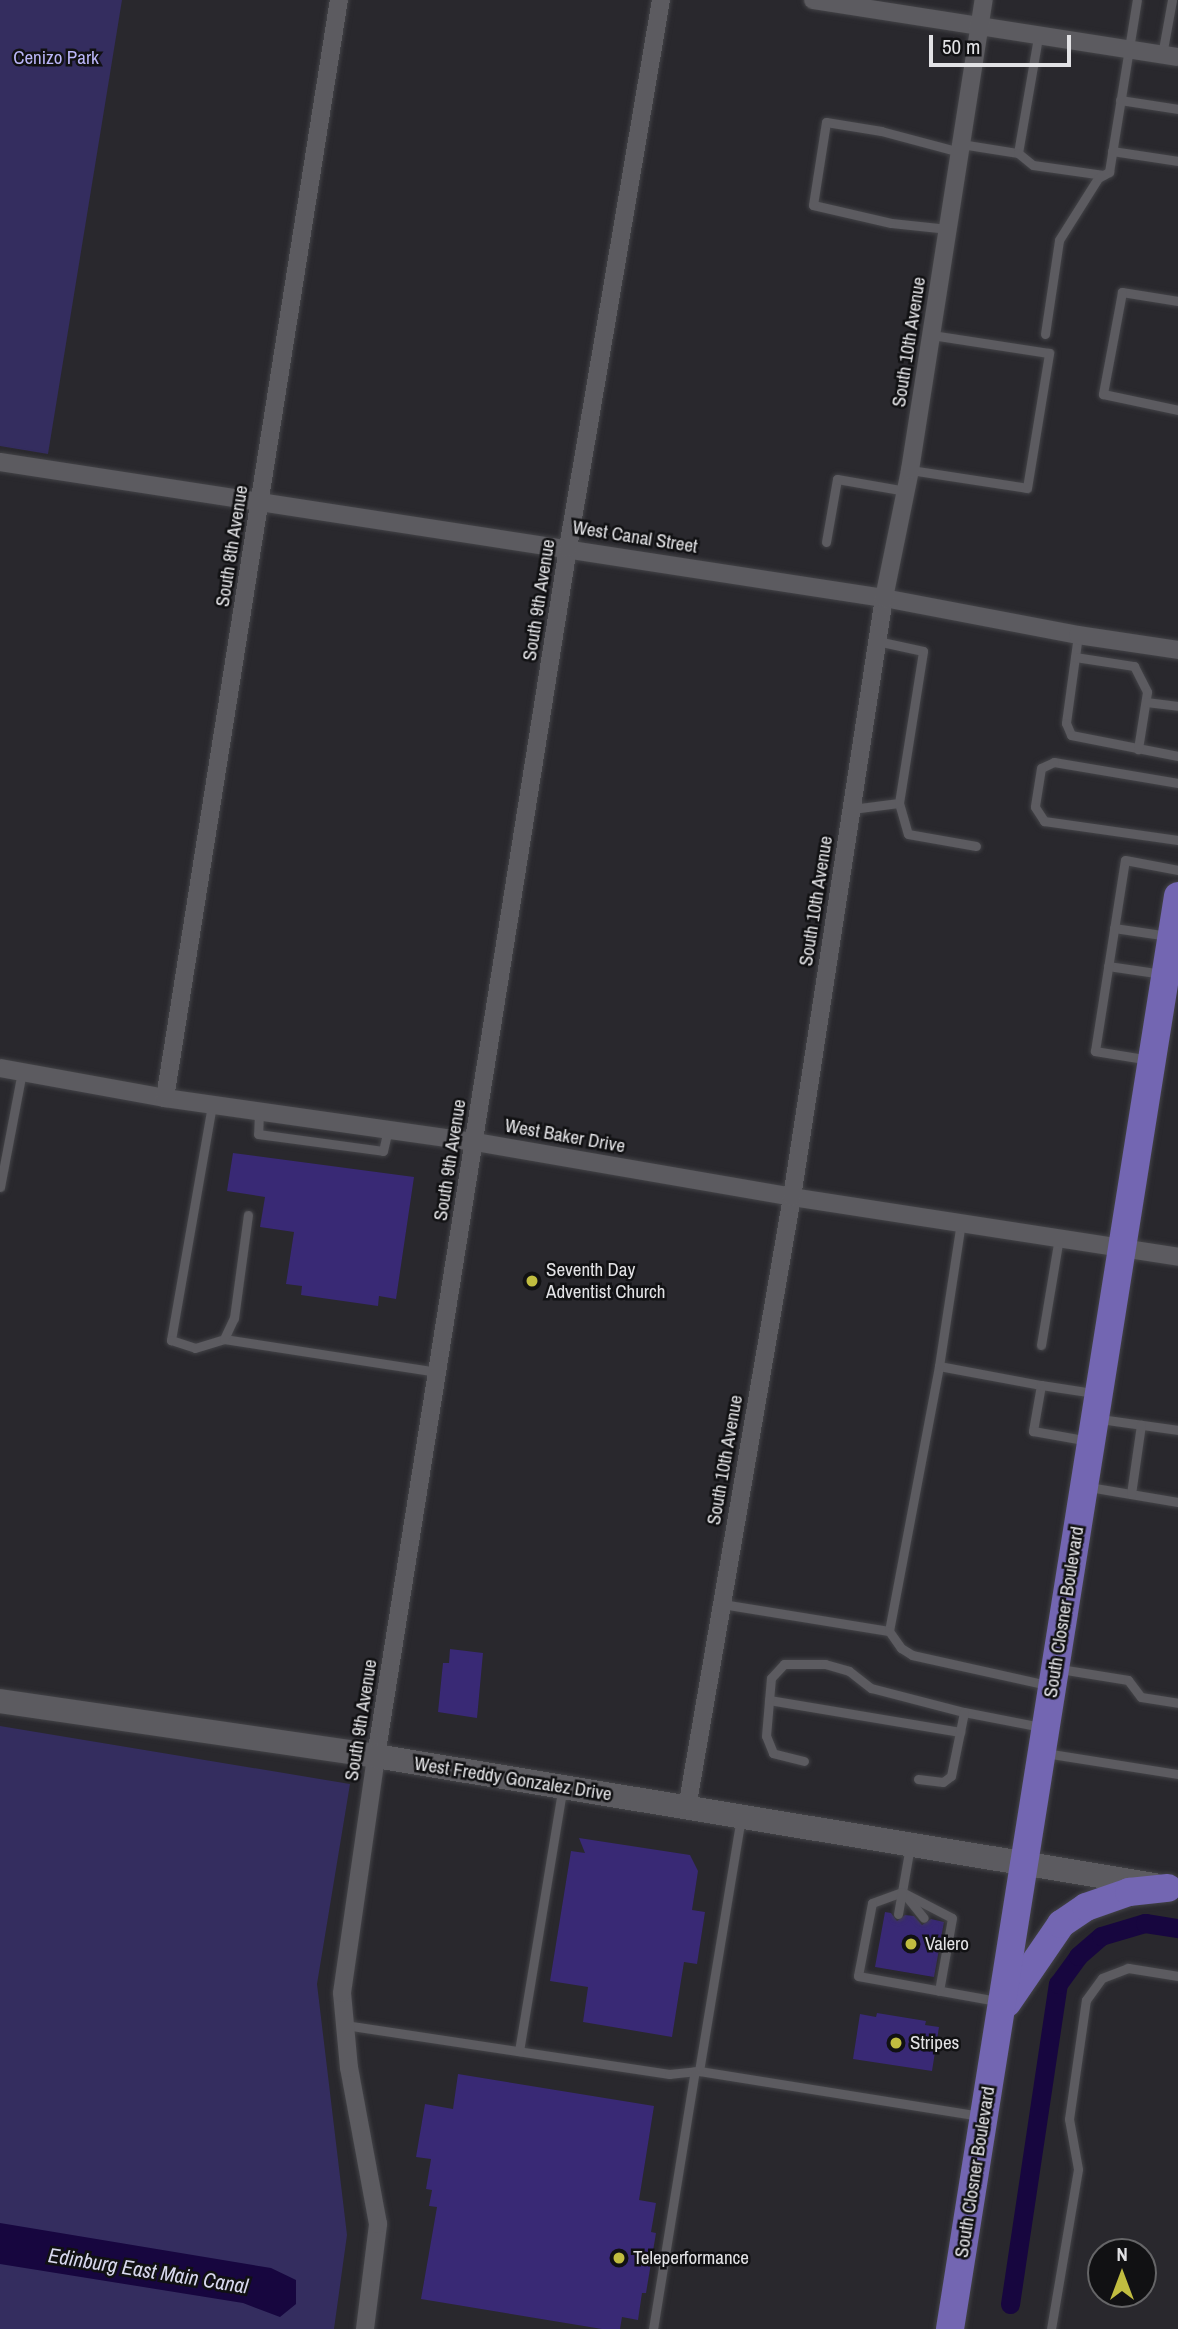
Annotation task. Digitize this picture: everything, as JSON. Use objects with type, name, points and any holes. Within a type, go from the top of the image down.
[{"type":"main road","name":"South Closner Boulevard","points":[[950,2329],[1152,1060],[1163,1021],[1166,975],[1178,899]]},
{"type":"main road","name":"West Freddy Gonzalez Drive","points":[[0,1701],[376,1756],[1173,1889]]},
{"type":"main road","points":[[1001,2008],[1061,1924],[1086,1907],[1129,1892],[1173,1889]]},
{"type":"street","name":"South 8th Avenue","points":[[165,1098],[339,0]]},
{"type":"street","name":"South 9th Avenue","points":[[365,2329],[378,2224],[349,2068],[342,1993],[376,1756],[568,548],[661,0]]},
{"type":"street","points":[[813,0],[1170,56]]},
{"type":"street","name":"South 10th Avenue","points":[[687,1808],[792,1198],[877,641],[911,470],[984,0]]},
{"type":"street","name":"West Canal Street","points":[[0,461],[884,598],[1078,635],[1178,650]]},
{"type":"street","name":"West Baker Drive","points":[[0,1068],[165,1098],[475,1142],[792,1198],[1178,1257]]},
{"type":"lane","points":[[1045,334],[1059,240],[1098,178],[1109,172],[1137,0]]},
{"type":"lane","points":[[1170,56],[1172,0]]},
{"type":"lane","points":[[1018,153],[1038,37]]},
{"type":"lane","points":[[1120,100],[1178,109]]},
{"type":"lane","points":[[948,229],[891,223],[813,205],[826,122],[961,148],[1018,153],[1034,166],[1103,175]]},
{"type":"lane","points":[[1112,151],[1178,160]]},
{"type":"lane","points":[[1178,301],[1122,292],[1103,394],[1178,410]]},
{"type":"lane","points":[[911,470],[1027,488],[1049,353],[932,335]]},
{"type":"lane","points":[[826,542],[836,480],[906,491]]},
{"type":"lane","points":[[1078,635],[1067,730],[1071,735],[1178,756]]},
{"type":"lane","points":[[877,641],[923,651],[899,803],[908,834],[976,846]]},
{"type":"lane","points":[[1137,644],[1134,666],[1147,692],[1138,749]]},
{"type":"lane","points":[[1075,657],[1134,666]]},
{"type":"lane","points":[[1146,702],[1178,706]]},
{"type":"lane","points":[[1178,783],[1055,762],[1041,768],[1035,807],[1044,821],[1178,840]]},
{"type":"lane","points":[[852,808],[899,803]]},
{"type":"lane","points":[[1152,1060],[1095,1051],[1125,860],[1178,870]]},
{"type":"lane","points":[[1114,928],[1172,937]]},
{"type":"lane","points":[[1108,966],[1166,975]]},
{"type":"lane","points":[[0,1186],[22,1072]]},
{"type":"lane","points":[[212,1105],[171,1340],[195,1348],[224,1339],[437,1372]]},
{"type":"lane","points":[[224,1339],[234,1318],[248,1215]]},
{"type":"lane","points":[[889,1632],[939,1366],[961,1223]]},
{"type":"lane","points":[[1041,1345],[1059,1237]]},
{"type":"lane","points":[[939,1366],[1041,1385],[1095,1418]]},
{"type":"lane","points":[[1041,1385],[1033,1431],[1095,1418],[1178,1430]]},
{"type":"lane","points":[[1131,1494],[1142,1425]]},
{"type":"lane","points":[[1084,1486],[1178,1502]]},
{"type":"lane","points":[[722,1604],[889,1632],[901,1648],[912,1655],[1054,1677],[1128,1680],[1141,1697],[1178,1703]]},
{"type":"lane","points":[[804,1761],[773,1754],[766,1736],[771,1678],[784,1664],[813,1662],[849,1671],[871,1688],[964,1712],[1044,1740],[1178,1774]]},
{"type":"lane","points":[[769,1700],[960,1732]]},
{"type":"lane","points":[[918,1779],[943,1782],[950,1776],[964,1712]]},
{"type":"lane","points":[[519,2051],[563,1787]]},
{"type":"lane","points":[[653,2329],[741,1817]]},
{"type":"lane","points":[[898,1914],[910,1844]]},
{"type":"lane","points":[[902,1892],[924,1918]]},
{"type":"lane","points":[[939,1991],[952,1918],[902,1892],[872,1903],[858,1976],[939,1991],[1001,2008]]},
{"type":"lane","points":[[1051,2329],[1077,2169],[1069,2119],[1086,2000],[1102,1978],[1128,1968],[1178,1976]]},
{"type":"lane","points":[[887,1981],[889,1970]]},
{"type":"lane","points":[[914,1986],[916,1974]]},
{"type":"lane","points":[[345,2025],[670,2074],[697,2071],[984,2116]]},
{"type":"green space","name":"Cenizo Park","points":[[0,0],[122,0],[48,454],[0,446]]},
{"type":"green space","points":[[0,1726],[350,1784],[317,1984],[347,2235],[334,2329],[0,2329]]},
{"type":"water","name":"Edinburg East Main Canal","points":[[0,2223],[271,2268],[296,2280],[296,2304],[280,2317],[243,2303],[0,2264]]},
{"type":"building","points":[[233,1153],[414,1177],[396,1299],[379,1296],[378,1306],[301,1295],[302,1286],[286,1284],[294,1232],[260,1227],[265,1197],[227,1191]]},
{"type":"building","points":[[450,1649],[483,1653],[477,1718],[438,1712],[443,1663],[449,1663]]},
{"type":"building","points":[[579,1838],[690,1855],[698,1871],[692,1910],[705,1912],[697,1964],[684,1962],[672,2037],[583,2022],[588,1987],[550,1981],[571,1851],[585,1853]]},
{"type":"building","name":"Valero","points":[[885,1912],[891,1913],[897,1921],[905,1915],[914,1916],[922,1925],[931,1919],[944,1922],[934,1977],[875,1967]]},
{"type":"building","name":"Stripes","points":[[877,2013],[926,2021],[925,2025],[939,2027],[932,2071],[853,2059],[860,2014],[876,2017]]},
{"type":"building","points":[[458,2074],[654,2106],[639,2200],[656,2203],[651,2232],[656,2233],[646,2293],[642,2293],[638,2320],[622,2317],[620,2329],[602,2329],[421,2299],[437,2207],[429,2206],[432,2190],[426,2189],[431,2159],[416,2157],[425,2104],[453,2109]]},
{"type":"waterway","points":[[1010,2304],[1058,1984],[1078,1956],[1101,1936],[1145,1923],[1178,1928]]},
{"type":"place","name":"Seventh Day Adventist Church","points":[[532,1281]]},
{"type":"place","name":"Valero","points":[[911,1944]]},
{"type":"place","name":"Stripes","points":[[896,2043]]},
{"type":"place","name":"Teleperformance","points":[[619,2258]]}]
